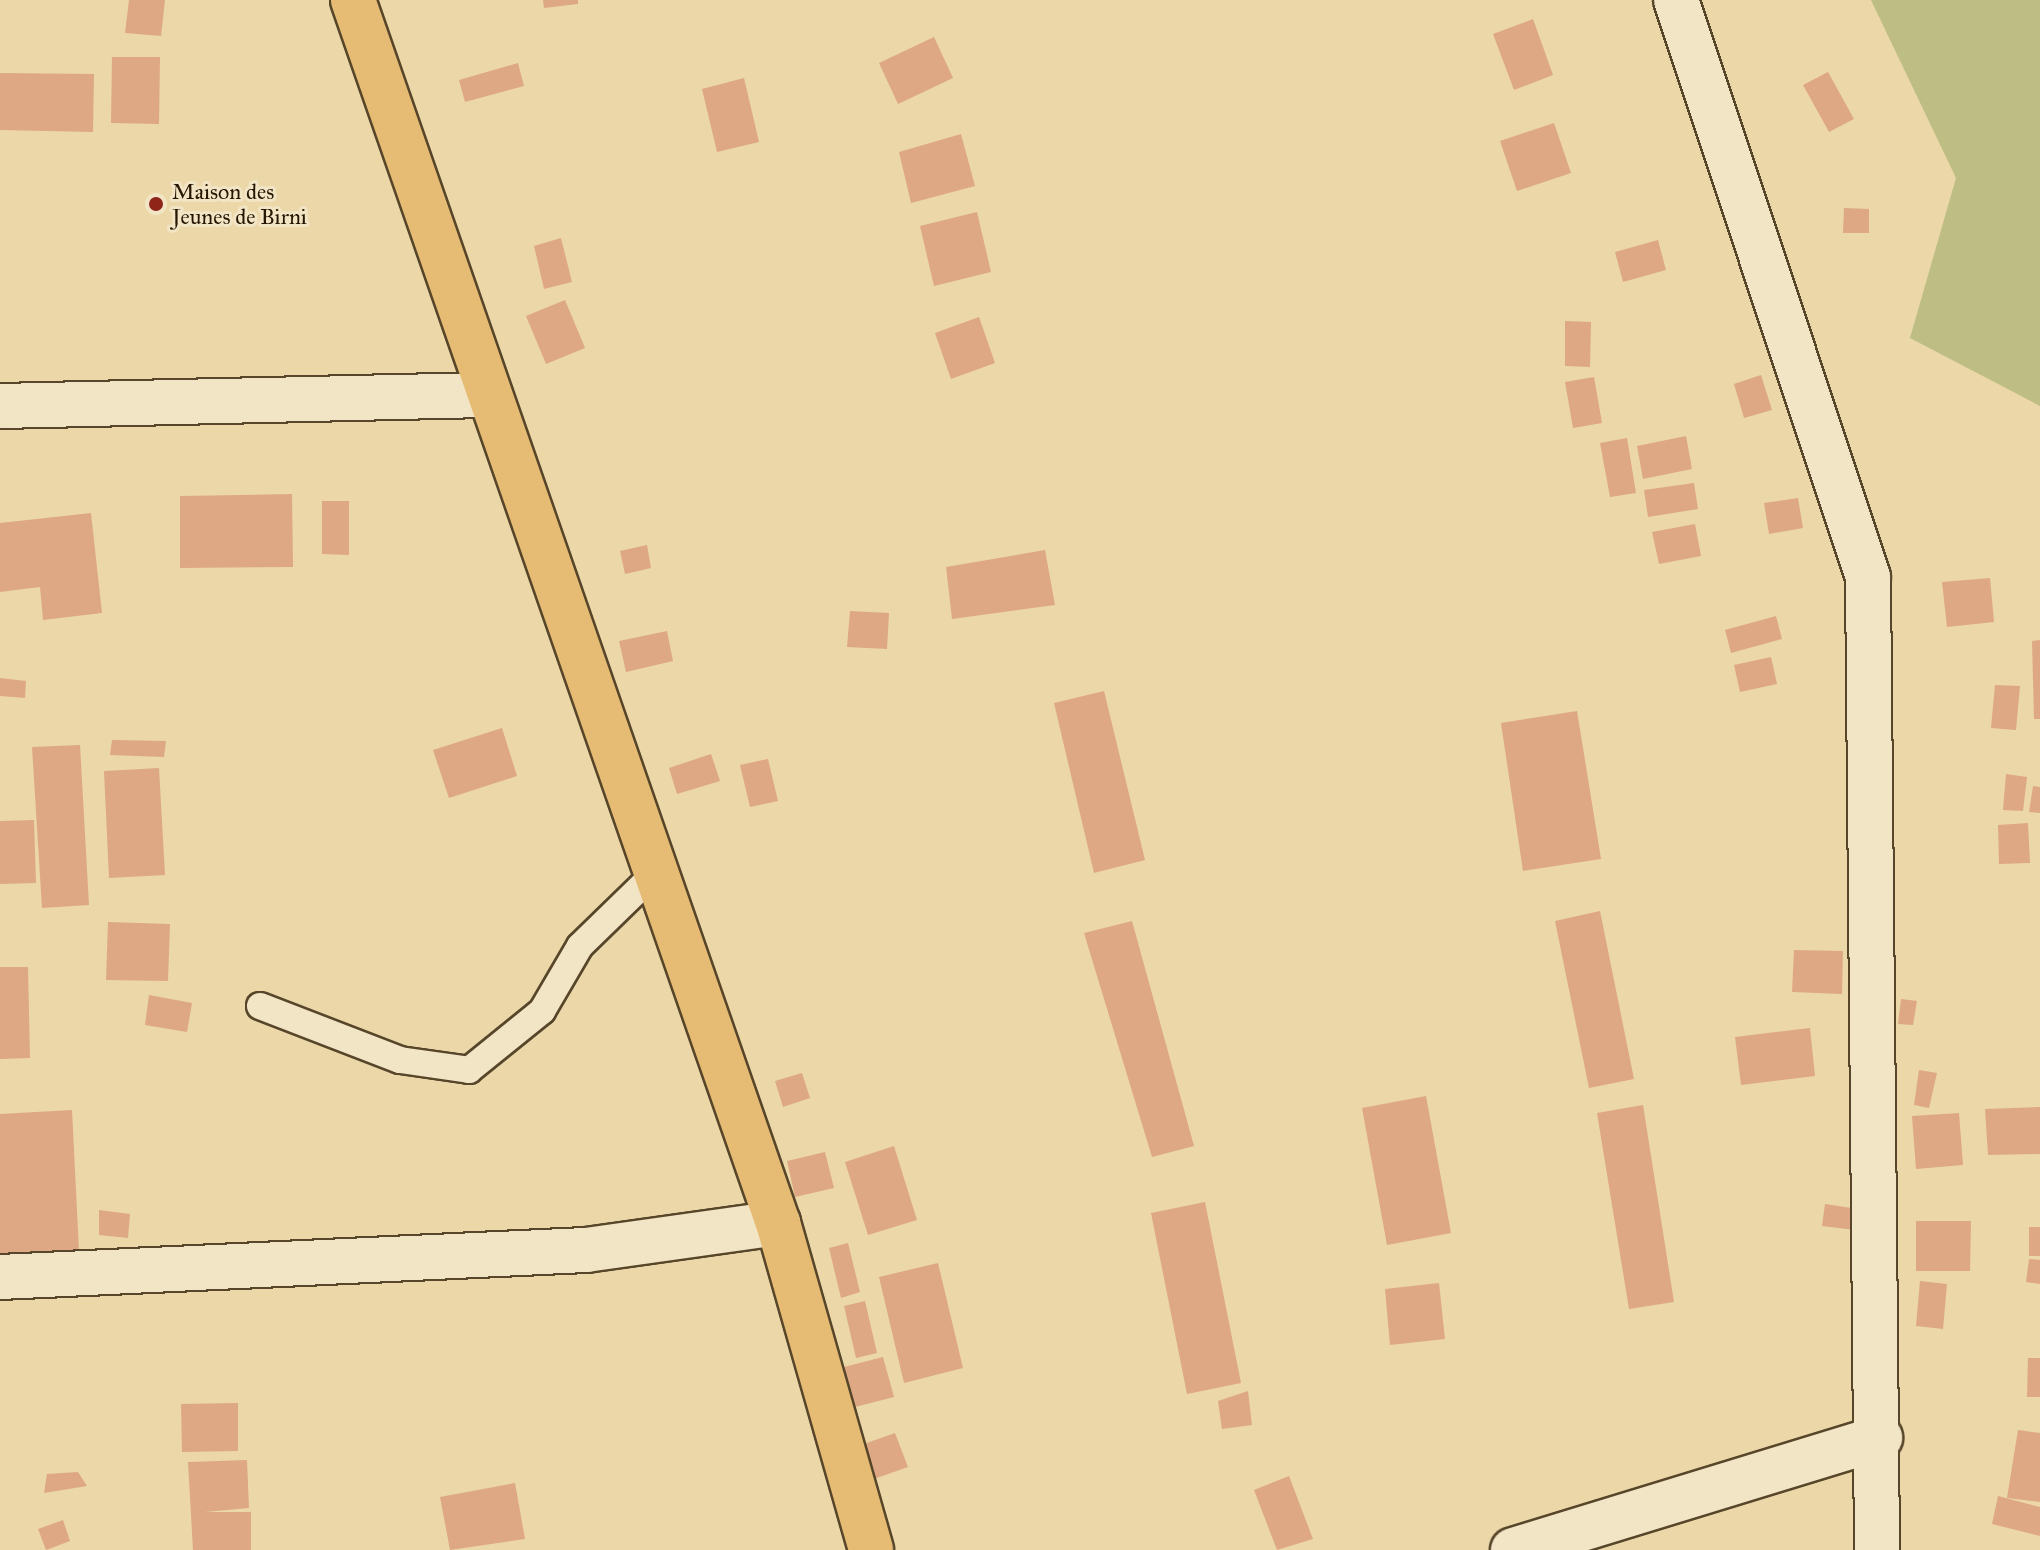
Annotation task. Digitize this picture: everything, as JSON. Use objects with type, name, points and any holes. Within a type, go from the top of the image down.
[{"type":"highway","points":[[353,0],[487,395],[778,1223],[871,1550]]},
{"type":"street","points":[[1676,0],[1868,577],[1880,1438],[1877,1550]]},
{"type":"street","points":[[0,406],[487,395]]},
{"type":"street","points":[[0,1277],[586,1250],[778,1223]]},
{"type":"street","points":[[1513,1550],[1880,1438]]},
{"type":"lane","points":[[260,1006],[400,1060],[469,1070],[542,1011],[580,946],[655,873]]},
{"type":"green space","points":[[1871,0],[2040,0],[2040,406],[1910,338],[1956,178]]},
{"type":"building","points":[[129,0],[165,0],[161,36],[125,33]]},
{"type":"building","points":[[543,0],[578,0],[578,4],[544,8]]},
{"type":"building","points":[[1533,19],[1553,75],[1514,90],[1493,34]]},
{"type":"building","points":[[934,37],[953,78],[898,104],[879,63]]},
{"type":"building","points":[[112,57],[160,57],[159,124],[111,123]]},
{"type":"building","points":[[518,63],[524,86],[465,102],[459,80]]},
{"type":"building","points":[[1828,72],[1854,119],[1829,132],[1803,85]]},
{"type":"building","points":[[0,73],[94,74],[93,132],[0,130]]},
{"type":"building","points":[[744,78],[759,142],[717,152],[702,89]]},
{"type":"building","points":[[1554,123],[1571,173],[1517,191],[1500,141]]},
{"type":"building","points":[[961,134],[975,186],[911,203],[899,152]]},
{"type":"building","points":[[1844,208],[1869,209],[1869,233],[1843,233]]},
{"type":"building","points":[[977,212],[991,272],[934,286],[920,226]]},
{"type":"building","points":[[561,238],[572,282],[544,289],[534,246]]},
{"type":"building","points":[[1658,240],[1666,270],[1623,282],[1615,252]]},
{"type":"building","points":[[565,300],[585,348],[546,364],[526,316]]},
{"type":"building","points":[[979,317],[995,363],[951,379],[935,333]]},
{"type":"building","points":[[1565,321],[1591,322],[1590,367],[1565,366]]},
{"type":"building","points":[[1761,375],[1772,410],[1744,418],[1734,384]]},
{"type":"building","points":[[1594,377],[1602,423],[1573,428],[1565,382]]},
{"type":"building","points":[[1686,436],[1692,469],[1643,479],[1637,446]]},
{"type":"building","points":[[1627,438],[1636,493],[1610,497],[1600,443]]},
{"type":"building","points":[[1694,483],[1698,509],[1648,517],[1644,490]]},
{"type":"building","points":[[292,494],[293,567],[180,568],[180,496]]},
{"type":"building","points":[[1798,498],[1803,528],[1769,534],[1764,503]]},
{"type":"building","points":[[322,501],[349,501],[349,555],[322,554]]},
{"type":"building","points":[[91,513],[102,613],[43,620],[40,587],[0,592],[0,523]]},
{"type":"building","points":[[1695,524],[1701,556],[1659,564],[1652,532]]},
{"type":"building","points":[[647,545],[651,568],[625,574],[620,551]]},
{"type":"building","points":[[1045,550],[1055,605],[952,619],[946,567]]},
{"type":"building","points":[[1990,578],[1994,622],[1947,627],[1942,582]]},
{"type":"building","points":[[850,611],[889,613],[887,649],[847,647]]},
{"type":"building","points":[[1776,616],[1782,639],[1731,653],[1725,630]]},
{"type":"building","points":[[667,631],[673,661],[626,672],[619,641]]},
{"type":"building","points":[[2040,640],[2040,719],[2034,719],[2032,641]]},
{"type":"building","points":[[1771,657],[1777,684],[1740,692],[1734,665]]},
{"type":"building","points":[[0,678],[26,681],[25,698],[0,696]]},
{"type":"building","points":[[1995,685],[2020,686],[2016,730],[1991,728]]},
{"type":"building","points":[[1104,691],[1145,860],[1094,873],[1054,703]]},
{"type":"building","points":[[1577,711],[1601,859],[1523,871],[1501,723]]},
{"type":"building","points":[[502,728],[517,776],[449,798],[433,750]]},
{"type":"building","points":[[112,740],[166,741],[164,757],[110,755]]},
{"type":"building","points":[[80,745],[89,905],[42,908],[32,747]]},
{"type":"building","points":[[711,754],[720,781],[677,794],[669,768]]},
{"type":"building","points":[[768,759],[778,801],[750,807],[740,765]]},
{"type":"building","points":[[159,768],[165,875],[109,878],[104,771]]},
{"type":"building","points":[[2006,774],[2027,777],[2023,811],[2003,810]]},
{"type":"building","points":[[2033,786],[2040,787],[2040,813],[2029,812]]},
{"type":"building","points":[[34,820],[36,883],[0,884],[0,821]]},
{"type":"building","points":[[2028,823],[2030,863],[1999,864],[1998,825]]},
{"type":"building","points":[[1600,911],[1634,1079],[1589,1088],[1555,921]]},
{"type":"building","points":[[1132,921],[1194,1146],[1152,1157],[1084,933]]},
{"type":"building","points":[[108,922],[170,924],[168,981],[106,980]]},
{"type":"building","points":[[1794,950],[1843,951],[1842,994],[1792,992]]},
{"type":"building","points":[[0,967],[28,967],[30,1058],[0,1059]]},
{"type":"building","points":[[149,995],[192,1003],[187,1032],[145,1025]]},
{"type":"building","points":[[1901,999],[1917,1001],[1913,1025],[1898,1024]]},
{"type":"building","points":[[1810,1028],[1815,1076],[1741,1085],[1735,1037]]},
{"type":"building","points":[[1919,1070],[1937,1073],[1929,1108],[1914,1105]]},
{"type":"building","points":[[802,1073],[810,1098],[783,1107],[775,1081]]},
{"type":"building","points":[[1426,1096],[1451,1233],[1387,1245],[1362,1108]]},
{"type":"building","points":[[1643,1105],[1674,1302],[1629,1309],[1597,1113]]},
{"type":"building","points":[[2040,1107],[2040,1154],[1988,1155],[1985,1109]]},
{"type":"building","points":[[72,1110],[79,1251],[0,1255],[0,1114]]},
{"type":"building","points":[[1959,1113],[1963,1165],[1916,1169],[1912,1116]]},
{"type":"building","points":[[894,1146],[917,1220],[868,1235],[845,1162]]},
{"type":"building","points":[[825,1152],[834,1188],[795,1197],[787,1161]]},
{"type":"building","points":[[1205,1202],[1241,1383],[1187,1394],[1151,1213]]},
{"type":"building","points":[[1825,1204],[1858,1209],[1855,1230],[1822,1226]]},
{"type":"building","points":[[99,1210],[130,1214],[128,1238],[99,1235]]},
{"type":"building","points":[[1916,1221],[1971,1221],[1970,1271],[1916,1271]]},
{"type":"building","points":[[2029,1227],[2040,1227],[2040,1256],[2029,1256]]},
{"type":"building","points":[[848,1243],[860,1292],[841,1298],[829,1248]]},
{"type":"building","points":[[2029,1259],[2040,1260],[2040,1284],[2026,1282]]},
{"type":"building","points":[[938,1263],[963,1368],[904,1383],[879,1277]]},
{"type":"building","points":[[1920,1281],[1947,1284],[1943,1329],[1916,1326]]},
{"type":"building","points":[[1439,1283],[1445,1339],[1390,1345],[1385,1289]]},
{"type":"building","points":[[865,1301],[877,1353],[856,1358],[844,1306]]},
{"type":"building","points":[[883,1357],[894,1397],[855,1407],[844,1367]]},
{"type":"building","points":[[2028,1358],[2040,1358],[2040,1397],[2027,1397]]},
{"type":"building","points":[[1248,1391],[1252,1425],[1222,1429],[1218,1401]]},
{"type":"building","points":[[238,1403],[238,1451],[182,1452],[181,1404]]},
{"type":"building","points":[[2018,1430],[2040,1433],[2040,1502],[2007,1498]]},
{"type":"building","points":[[895,1433],[908,1467],[874,1479],[861,1445]]},
{"type":"building","points":[[247,1460],[249,1508],[205,1512],[251,1512],[251,1550],[193,1550],[188,1462]]},
{"type":"building","points":[[78,1472],[87,1486],[44,1493],[47,1474]]},
{"type":"building","points":[[1289,1476],[1313,1539],[1277,1550],[1254,1490]]},
{"type":"building","points":[[515,1483],[525,1539],[450,1550],[440,1497]]},
{"type":"building","points":[[1998,1496],[2040,1507],[2040,1536],[1992,1524]]},
{"type":"building","points":[[63,1520],[70,1541],[46,1550],[38,1529]]},
{"type":"place","name":"Maison des Jeunes de Birni","points":[[156,204]]}]
